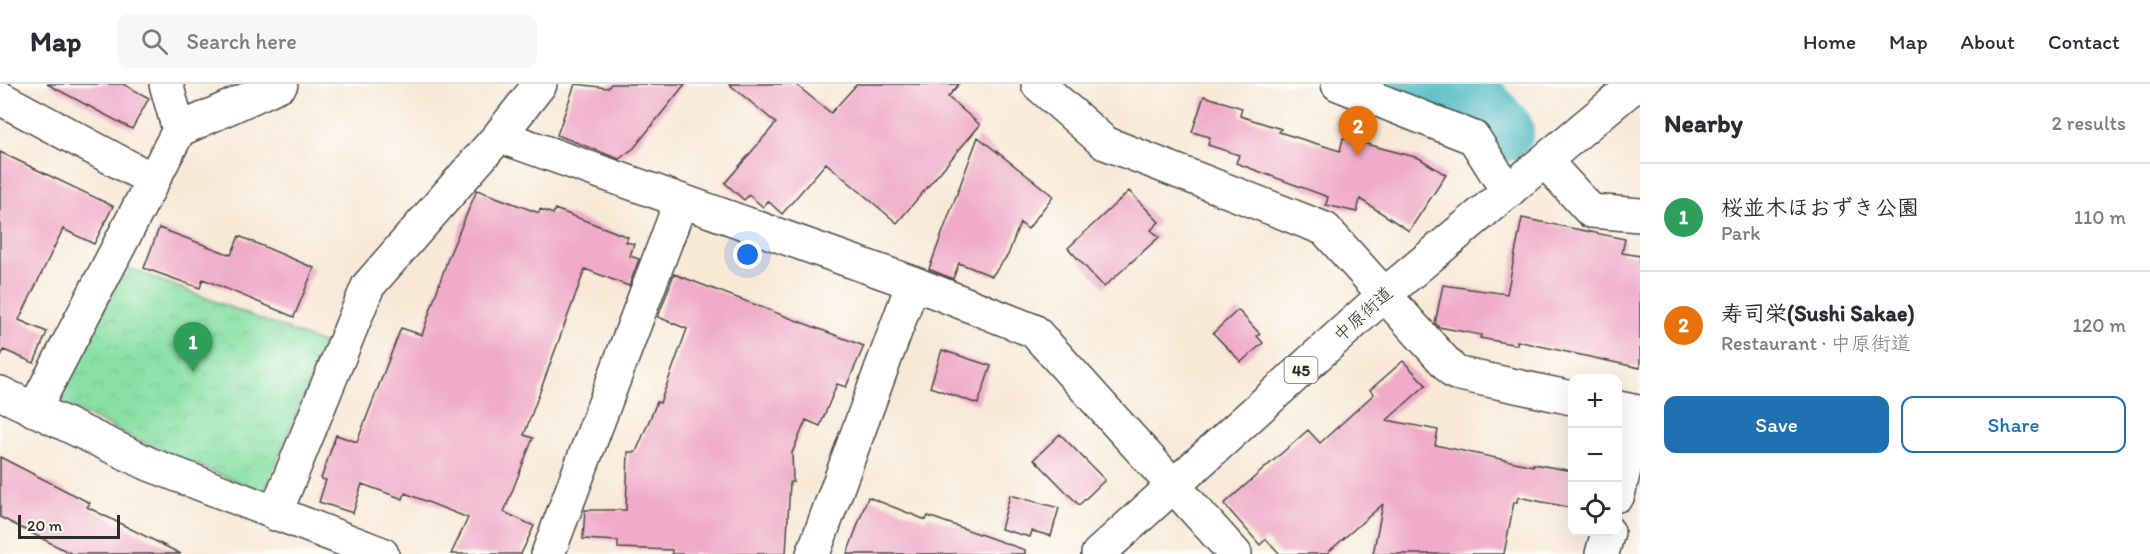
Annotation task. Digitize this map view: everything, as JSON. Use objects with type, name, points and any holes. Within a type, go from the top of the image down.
[{"type":"street","points":[[166,84],[179,130]]},
{"type":"street","points":[[34,410],[179,130],[281,84]]},
{"type":"street","points":[[275,514],[368,286],[499,136],[540,84]]},
{"type":"street","points":[[1038,84],[1105,143],[1325,229],[1455,373],[1568,397]]},
{"type":"street","points":[[1338,84],[1474,138],[1508,192]]},
{"type":"street","name":"中原街道","points":[[1098,554],[1384,295],[1636,84]]},
{"type":"street","points":[[0,99],[152,179]]},
{"type":"street","points":[[499,136],[913,284],[1034,331],[1172,487],[1235,554]]},
{"type":"street","points":[[1545,161],[1591,212],[1640,215]]},
{"type":"street","points":[[548,554],[681,201]]},
{"type":"street","points":[[813,554],[913,284]]},
{"type":"street","points":[[0,393],[149,464],[382,554]]},
{"type":"street","points":[[1620,482],[1638,412],[1622,409]]},
{"type":"street","points":[[1602,554],[1607,536]]},
{"type":"green space","points":[[126,267],[325,344],[264,492],[168,454],[57,401]]},
{"type":"building","points":[[47,84],[123,84],[149,98],[132,129]]},
{"type":"building","points":[[575,84],[608,88],[611,84],[685,84],[634,148],[619,159],[557,135]]},
{"type":"building","points":[[729,84],[795,84],[831,113],[857,84],[959,84],[948,97],[980,125],[897,223],[826,163],[782,214],[768,201],[763,207],[749,195],[744,200],[725,183],[776,123]]},
{"type":"building","points":[[1204,96],[1242,108],[1240,116],[1281,129],[1279,132],[1340,151],[1343,138],[1419,158],[1446,175],[1409,231],[1360,199],[1357,212],[1326,205],[1328,197],[1236,163],[1239,155],[1208,145],[1210,137],[1192,132]]},
{"type":"building","points":[[978,137],[1053,196],[1028,229],[1020,223],[1008,255],[992,276],[959,263],[953,279],[929,269]]},
{"type":"building","points":[[0,152],[113,206],[94,244],[63,229],[19,320],[47,332],[34,363],[4,350],[0,358]]},
{"type":"building","points":[[477,190],[539,213],[540,209],[553,214],[555,209],[628,237],[626,242],[634,244],[630,256],[639,259],[629,286],[585,269],[524,435],[533,438],[504,512],[534,526],[521,554],[451,554],[468,518],[405,493],[403,499],[362,484],[353,513],[319,502],[326,480],[321,479],[336,435],[357,442],[401,328],[422,335],[448,258]]},
{"type":"building","points":[[1129,191],[1159,222],[1151,230],[1159,237],[1104,287],[1068,248]]},
{"type":"building","points":[[1522,218],[1625,239],[1622,253],[1640,256],[1640,368],[1517,341],[1517,345],[1480,338],[1481,335],[1439,327],[1435,323],[1443,285],[1507,294]]},
{"type":"building","points":[[159,228],[231,255],[239,236],[314,268],[294,317],[203,279],[200,288],[144,268]]},
{"type":"building","points":[[674,274],[864,346],[846,387],[837,384],[820,426],[806,420],[792,453],[793,482],[790,482],[786,554],[672,554],[672,550],[618,548],[618,541],[583,539],[585,510],[626,510],[628,452],[636,452],[657,402],[660,403],[687,329],[658,317]]},
{"type":"building","points":[[1238,310],[1260,334],[1257,336],[1263,343],[1241,362],[1213,333]]},
{"type":"building","points":[[942,350],[991,366],[978,404],[930,387]]},
{"type":"building","points":[[1403,361],[1426,385],[1387,420],[1438,430],[1435,445],[1533,466],[1533,464],[1568,470],[1568,507],[1518,497],[1517,502],[1514,502],[1504,554],[1373,554],[1383,504],[1326,554],[1280,554],[1266,539],[1260,545],[1224,504],[1308,430],[1320,443],[1374,394],[1370,390]]},
{"type":"building","points":[[1060,434],[1105,480],[1079,505],[1034,459]]},
{"type":"building","points":[[0,457],[90,503],[87,507],[181,554],[72,554],[0,517]]},
{"type":"building","points":[[1010,495],[1059,508],[1051,536],[1032,531],[1030,537],[1001,529]]},
{"type":"building","points":[[868,497],[926,520],[928,516],[1025,550],[1025,554],[847,554]]},
{"type":"waterway","points":[[1397,84],[1477,102],[1503,131]]},
{"type":"place","name":"寿司栄(Sushi Sakae)","points":[[1358,156]]},
{"type":"place","name":"桜並木ほおずき公園","points":[[193,372]]}]
